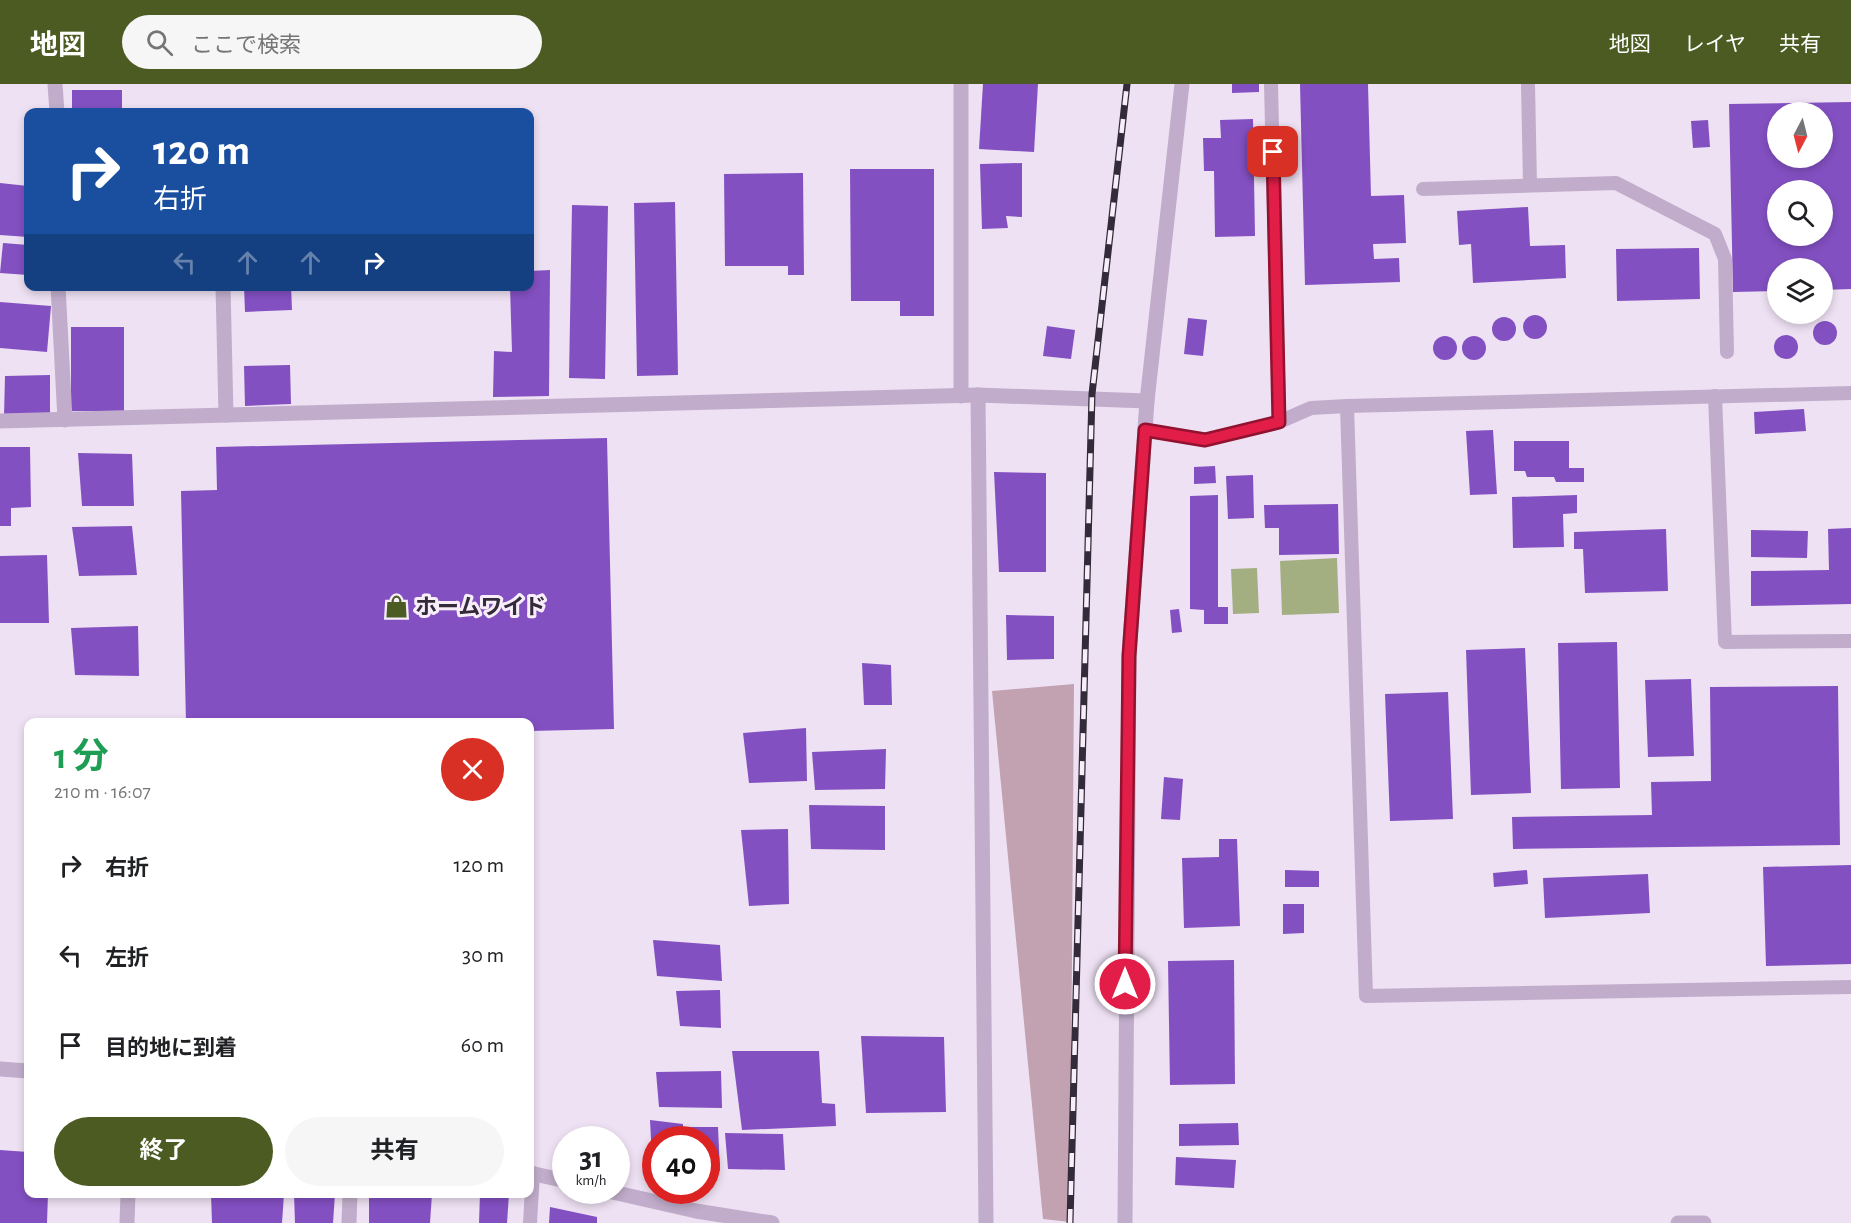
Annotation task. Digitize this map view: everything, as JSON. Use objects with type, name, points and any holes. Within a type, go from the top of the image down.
[{"type":"street","points":[[55,84],[57,108]]},
{"type":"street","points":[[961,84],[962,396]]},
{"type":"street","points":[[1125,1223],[1129,656],[1147,401],[1182,84]]},
{"type":"street","points":[[58,291],[65,420]]},
{"type":"street","points":[[223,291],[226,415]]},
{"type":"street","points":[[978,395],[986,1223]]},
{"type":"street","points":[[0,422],[978,395],[1147,401]]},
{"type":"street","points":[[0,1069],[24,1071]]},
{"type":"street","points":[[534,1174],[552,1178]]},
{"type":"street","points":[[127,1223],[128,1198]]},
{"type":"street","points":[[349,1223],[350,1198]]},
{"type":"street","points":[[630,1198],[696,1217],[772,1223]]},
{"type":"street","points":[[1678,1223],[1704,1223]]},
{"type":"lane","points":[[1271,84],[1279,422]]},
{"type":"lane","points":[[1528,84],[1530,185]]},
{"type":"lane","points":[[1423,189],[1616,183],[1715,234],[1725,259],[1727,352]]},
{"type":"lane","points":[[1145,430],[1205,440],[1279,422],[1311,408],[1347,406],[1851,393]]},
{"type":"lane","points":[[1715,396],[1725,642],[1851,641]]},
{"type":"lane","points":[[1347,406],[1366,996],[1851,987]]},
{"type":"lane","points":[[530,1198],[530,1223]]},
{"type":"shaded area","points":[[1337,558],[1339,613],[1282,615],[1280,561]]},
{"type":"shaded area","points":[[1257,568],[1259,613],[1233,614],[1231,569]]},
{"type":"shaded area","points":[[1074,684],[1070,1222],[1043,1219],[992,691]]},
{"type":"building","points":[[983,84],[1038,84],[1034,152],[979,149]]},
{"type":"building","points":[[1232,84],[1259,84],[1259,92],[1232,93]]},
{"type":"building","points":[[1300,84],[1368,84],[1371,196],[1404,195],[1406,243],[1373,244],[1374,259],[1399,258],[1400,282],[1305,285]]},
{"type":"building","points":[[72,90],[122,90],[122,108],[72,108]]},
{"type":"building","points":[[1833,102],[1851,102],[1851,289],[1833,290],[1833,258],[1767,258],[1767,291],[1733,292],[1729,104],[1767,103],[1767,168],[1833,168]]},
{"type":"building","points":[[1253,119],[1255,236],[1215,237],[1214,171],[1204,171],[1203,138],[1221,138],[1220,120]]},
{"type":"building","points":[[1708,120],[1710,147],[1693,148],[1691,121]]},
{"type":"building","points":[[1022,163],[1022,217],[1006,216],[1008,228],[982,229],[980,164]]},
{"type":"building","points":[[850,169],[934,169],[934,316],[900,316],[900,301],[851,301]]},
{"type":"building","points":[[803,173],[804,275],[788,275],[788,266],[725,266],[724,174]]},
{"type":"building","points":[[0,183],[24,186],[24,237],[0,235]]},
{"type":"building","points":[[675,202],[678,375],[637,376],[634,203]]},
{"type":"building","points":[[572,205],[608,206],[605,379],[569,378]]},
{"type":"building","points":[[1528,207],[1530,246],[1565,245],[1566,278],[1473,283],[1471,244],[1459,245],[1457,211]]},
{"type":"building","points":[[3,243],[24,245],[24,275],[0,273]]},
{"type":"building","points":[[1699,248],[1700,299],[1617,301],[1616,249]]},
{"type":"building","points":[[550,270],[549,396],[493,397],[494,351],[512,352],[510,291],[534,291],[534,271]]},
{"type":"building","points":[[244,291],[291,291],[292,310],[245,312]]},
{"type":"building","points":[[0,302],[51,306],[47,352],[0,348]]},
{"type":"building","points":[[1535,315],[1543,319],[1547,327],[1543,335],[1535,339],[1527,335],[1523,327],[1527,319]]},
{"type":"building","points":[[1504,317],[1512,321],[1516,329],[1512,337],[1504,341],[1496,337],[1492,329],[1496,321]]},
{"type":"building","points":[[1188,318],[1207,320],[1203,356],[1184,354]]},
{"type":"building","points":[[1818,324],[1832,324],[1836,329],[1836,337],[1829,344],[1821,344],[1814,337],[1814,329]]},
{"type":"building","points":[[1047,326],[1075,330],[1071,359],[1043,356]]},
{"type":"building","points":[[71,327],[124,327],[124,411],[71,411]]},
{"type":"building","points":[[1786,335],[1794,339],[1798,347],[1794,355],[1786,359],[1778,355],[1774,347],[1778,339]]},
{"type":"building","points":[[1445,336],[1453,340],[1457,348],[1453,356],[1445,360],[1437,356],[1433,348],[1437,340]]},
{"type":"building","points":[[1474,336],[1482,340],[1486,348],[1482,356],[1474,360],[1466,356],[1462,348],[1466,340]]},
{"type":"building","points":[[290,365],[291,404],[245,406],[244,366]]},
{"type":"building","points":[[50,375],[50,415],[4,416],[5,376]]},
{"type":"building","points":[[1804,409],[1806,431],[1755,434],[1754,412]]},
{"type":"building","points":[[1493,430],[1497,494],[1470,495],[1466,431]]},
{"type":"building","name":"ホームワイド","points":[[607,438],[614,729],[534,731],[534,718],[186,718],[181,491],[217,490],[216,447]]},
{"type":"building","points":[[1514,441],[1569,441],[1569,468],[1584,468],[1584,482],[1556,482],[1554,477],[1527,477],[1525,471],[1514,471]]},
{"type":"building","points":[[0,447],[30,447],[31,507],[11,508],[11,526],[0,526]]},
{"type":"building","points":[[78,453],[132,454],[134,506],[82,506]]},
{"type":"building","points":[[1215,466],[1216,483],[1194,484],[1194,467]]},
{"type":"building","points":[[994,472],[1046,473],[1046,572],[999,572]]},
{"type":"building","points":[[1253,475],[1254,518],[1228,519],[1226,476]]},
{"type":"building","points":[[1218,495],[1218,607],[1228,607],[1228,624],[1204,624],[1204,610],[1190,609],[1190,496]]},
{"type":"building","points":[[1577,495],[1577,513],[1563,514],[1564,547],[1513,548],[1512,497]]},
{"type":"building","points":[[1338,504],[1339,554],[1279,555],[1279,528],[1265,528],[1264,505]]},
{"type":"building","points":[[132,526],[137,575],[79,576],[72,527]]},
{"type":"building","points":[[1851,528],[1851,604],[1751,606],[1751,571],[1829,570],[1828,529]]},
{"type":"building","points":[[1666,529],[1668,591],[1585,593],[1583,549],[1574,549],[1574,532]]},
{"type":"building","points":[[1751,530],[1808,531],[1807,558],[1751,557]]},
{"type":"building","points":[[47,555],[49,623],[0,623],[0,556]]},
{"type":"building","points":[[1179,609],[1182,632],[1172,633],[1170,610]]},
{"type":"building","points":[[1006,615],[1054,616],[1054,659],[1007,660]]},
{"type":"building","points":[[138,626],[139,676],[75,675],[71,628]]},
{"type":"building","points":[[1617,642],[1620,788],[1561,789],[1558,643]]},
{"type":"building","points":[[1525,648],[1531,793],[1471,795],[1466,650]]},
{"type":"building","points":[[862,663],[891,665],[892,705],[864,705]]},
{"type":"building","points":[[1691,679],[1694,756],[1648,757],[1645,680]]},
{"type":"building","points":[[1838,686],[1840,845],[1513,849],[1512,817],[1652,815],[1651,782],[1711,781],[1710,687]]},
{"type":"building","points":[[1448,692],[1453,819],[1390,821],[1385,694]]},
{"type":"building","points":[[806,728],[807,781],[749,783],[743,733]]},
{"type":"building","points":[[886,749],[885,789],[815,790],[812,752]]},
{"type":"building","points":[[1164,777],[1183,779],[1180,820],[1161,819]]},
{"type":"building","points":[[809,805],[885,806],[885,850],[811,849]]},
{"type":"building","points":[[788,829],[789,904],[749,906],[741,830]]},
{"type":"building","points":[[1219,839],[1237,839],[1240,926],[1184,928],[1182,858],[1219,857]]},
{"type":"building","points":[[1851,865],[1851,964],[1766,966],[1763,867]]},
{"type":"building","points":[[1285,870],[1319,871],[1319,887],[1285,887]]},
{"type":"building","points":[[1527,870],[1528,884],[1494,887],[1493,873]]},
{"type":"building","points":[[1648,874],[1650,913],[1545,918],[1543,878]]},
{"type":"building","points":[[1283,904],[1304,904],[1304,933],[1283,934]]},
{"type":"building","points":[[653,940],[720,945],[722,981],[657,976]]},
{"type":"building","points":[[1234,960],[1235,1084],[1170,1085],[1168,961]]},
{"type":"building","points":[[720,990],[721,1028],[680,1026],[676,991]]},
{"type":"building","points":[[861,1036],[944,1037],[946,1112],[866,1113]]},
{"type":"building","points":[[732,1051],[819,1051],[822,1103],[835,1104],[836,1126],[742,1130]]},
{"type":"building","points":[[721,1071],[722,1108],[659,1107],[656,1072]]},
{"type":"building","points":[[650,1120],[683,1124],[683,1126],[650,1126]]},
{"type":"building","points":[[1238,1123],[1239,1145],[1179,1146],[1179,1124]]},
{"type":"building","points":[[725,1133],[783,1134],[785,1170],[728,1169]]},
{"type":"building","points":[[0,1150],[24,1152],[24,1198],[48,1198],[47,1223],[0,1223]]},
{"type":"building","points":[[1176,1157],[1236,1160],[1234,1188],[1175,1185]]},
{"type":"building","points":[[211,1198],[284,1198],[282,1223],[212,1223]]},
{"type":"building","points":[[294,1198],[335,1198],[333,1223],[295,1223]]},
{"type":"building","points":[[369,1198],[432,1198],[430,1223],[369,1223]]},
{"type":"building","points":[[480,1198],[509,1198],[507,1223],[479,1223]]},
{"type":"building","points":[[550,1207],[597,1217],[597,1223],[549,1223]]},
{"type":"railway","points":[[1070,1223],[1092,394],[1127,84]]},
{"type":"place","name":"ホームワイド","points":[[397,607]]},
{"type":"route","points":[[1125,984],[1129,656],[1145,430],[1205,440],[1279,422],[1273,152]]}]
